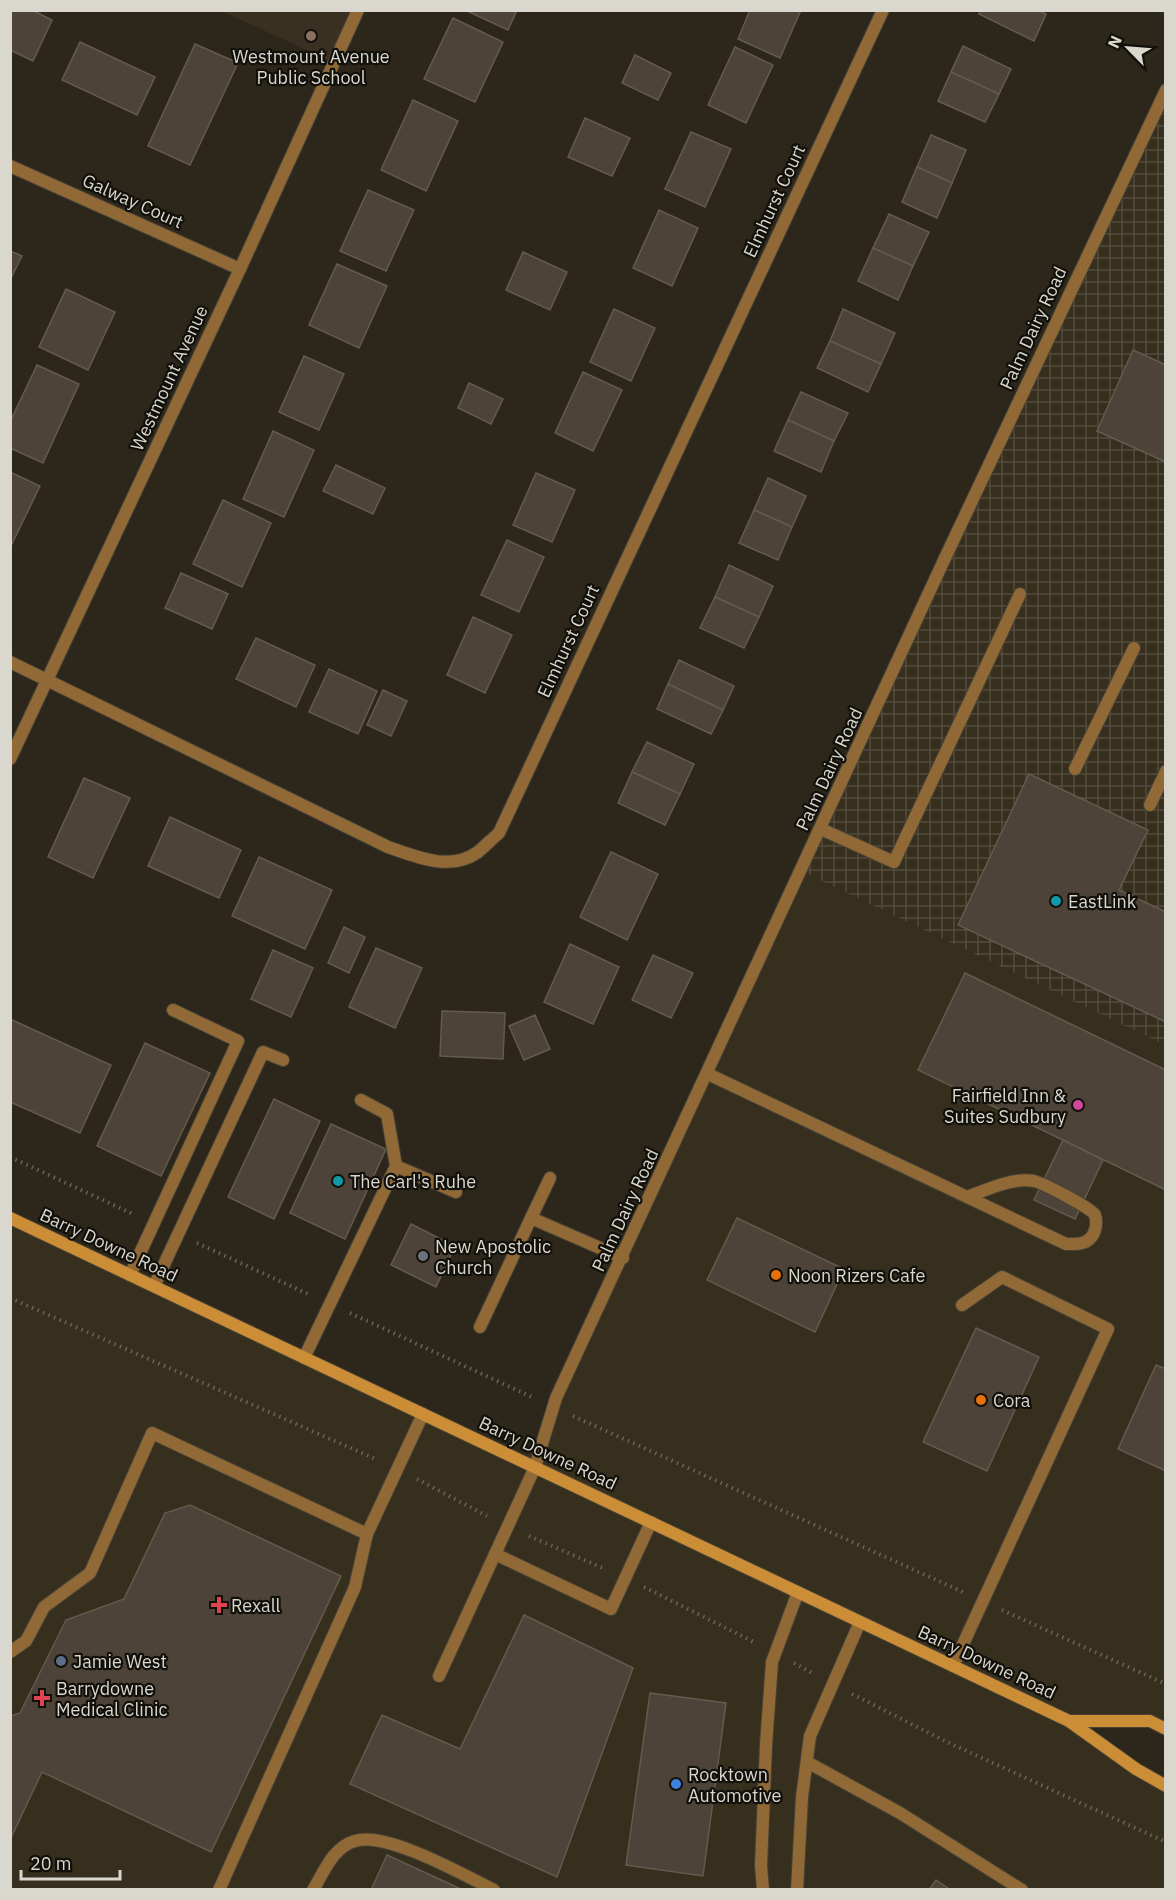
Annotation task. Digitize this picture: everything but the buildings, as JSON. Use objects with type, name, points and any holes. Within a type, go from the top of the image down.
[{"type":"main road","name":"Barry Downe Road","points":[[10,1218],[1070,1721],[1136,1770],[1166,1786]]},
{"type":"main road","name":"Barry Downe Road","points":[[1070,1721],[1150,1721],[1166,1729]]},
{"type":"street","name":"Westmount Avenue","points":[[10,759],[240,269],[358,10]]},
{"type":"street","name":"Elmhurst Court","points":[[47,679],[388,847],[430,861],[454,861],[477,853],[499,832],[883,10]]},
{"type":"street","name":"Palm Dairy Road","points":[[439,1676],[535,1467],[554,1407],[985,473],[1166,90]]},
{"type":"street","name":"Galway Court","points":[[10,166],[240,269]]},
{"type":"street","points":[[821,829],[894,862],[1020,594]]},
{"type":"street","points":[[1075,769],[1134,648]]},
{"type":"street","points":[[10,662],[47,679]]},
{"type":"street","points":[[1150,805],[1166,771]]},
{"type":"street","points":[[130,1275],[238,1041],[172,1010]]},
{"type":"street","points":[[153,1286],[263,1052],[282,1060]]},
{"type":"street","points":[[708,1074],[967,1197],[1066,1244],[1082,1244],[1091,1238],[1096,1227],[1094,1215],[1086,1207],[1035,1181],[1014,1182],[967,1197]]},
{"type":"street","points":[[304,1358],[396,1166],[387,1114],[361,1100]]},
{"type":"street","points":[[396,1166],[456,1192]]},
{"type":"street","points":[[480,1328],[550,1178]]},
{"type":"street","points":[[531,1218],[623,1258]]},
{"type":"street","points":[[953,1666],[1108,1329],[1002,1277],[962,1305]]},
{"type":"street","points":[[219,1890],[356,1587],[367,1534],[423,1414]]},
{"type":"street","points":[[10,1652],[26,1641],[44,1607],[90,1574],[152,1433],[367,1534]]},
{"type":"street","points":[[495,1554],[611,1609],[651,1522]]},
{"type":"street","points":[[763,1890],[761,1866],[765,1745],[772,1662],[798,1592]]},
{"type":"street","points":[[797,1890],[802,1797],[810,1736],[860,1622]]},
{"type":"street","points":[[807,1762],[900,1813],[1022,1890]]},
{"type":"street","points":[[314,1890],[334,1854],[355,1841],[381,1841],[406,1849],[494,1890]]},
{"type":"path","points":[[10,1157],[154,1224]]},
{"type":"path","points":[[178,1235],[1166,1684]]},
{"type":"path","points":[[10,1298],[399,1469],[508,1527],[626,1578],[947,1742],[1166,1842]]},
{"type":"shaded area","name":"Westmount Avenue Public School","points":[[222,11],[356,11],[332,62]]},
{"type":"shaded area","points":[[1165,86],[1165,1045],[799,870]]},
{"type":"shaded area","points":[[799,870],[1165,1045],[1165,1726],[1068,1723],[1165,1786],[1165,1889],[11,1889],[10,1218],[523,1465]]},
{"type":"place","name":"Westmount Avenue Public School","points":[[311,36]]},
{"type":"place","name":"EastLink","points":[[1056,901]]},
{"type":"place","name":"Fairfield Inn & Suites Sudbury","points":[[1078,1105]]},
{"type":"place","name":"The Carl's Ruhe","points":[[338,1181]]},
{"type":"place","name":"New Apostolic Church","points":[[423,1256]]},
{"type":"place","name":"Noon Rizers Cafe","points":[[776,1275]]},
{"type":"place","name":"Cora","points":[[981,1400]]},
{"type":"place","name":"Rexall","points":[[219,1605]]},
{"type":"place","name":"Jamie West","points":[[61,1661]]},
{"type":"place","name":"Barrydowne Medical Clinic","points":[[42,1698]]},
{"type":"place","name":"Rocktown Automotive","points":[[676,1784]]}]
